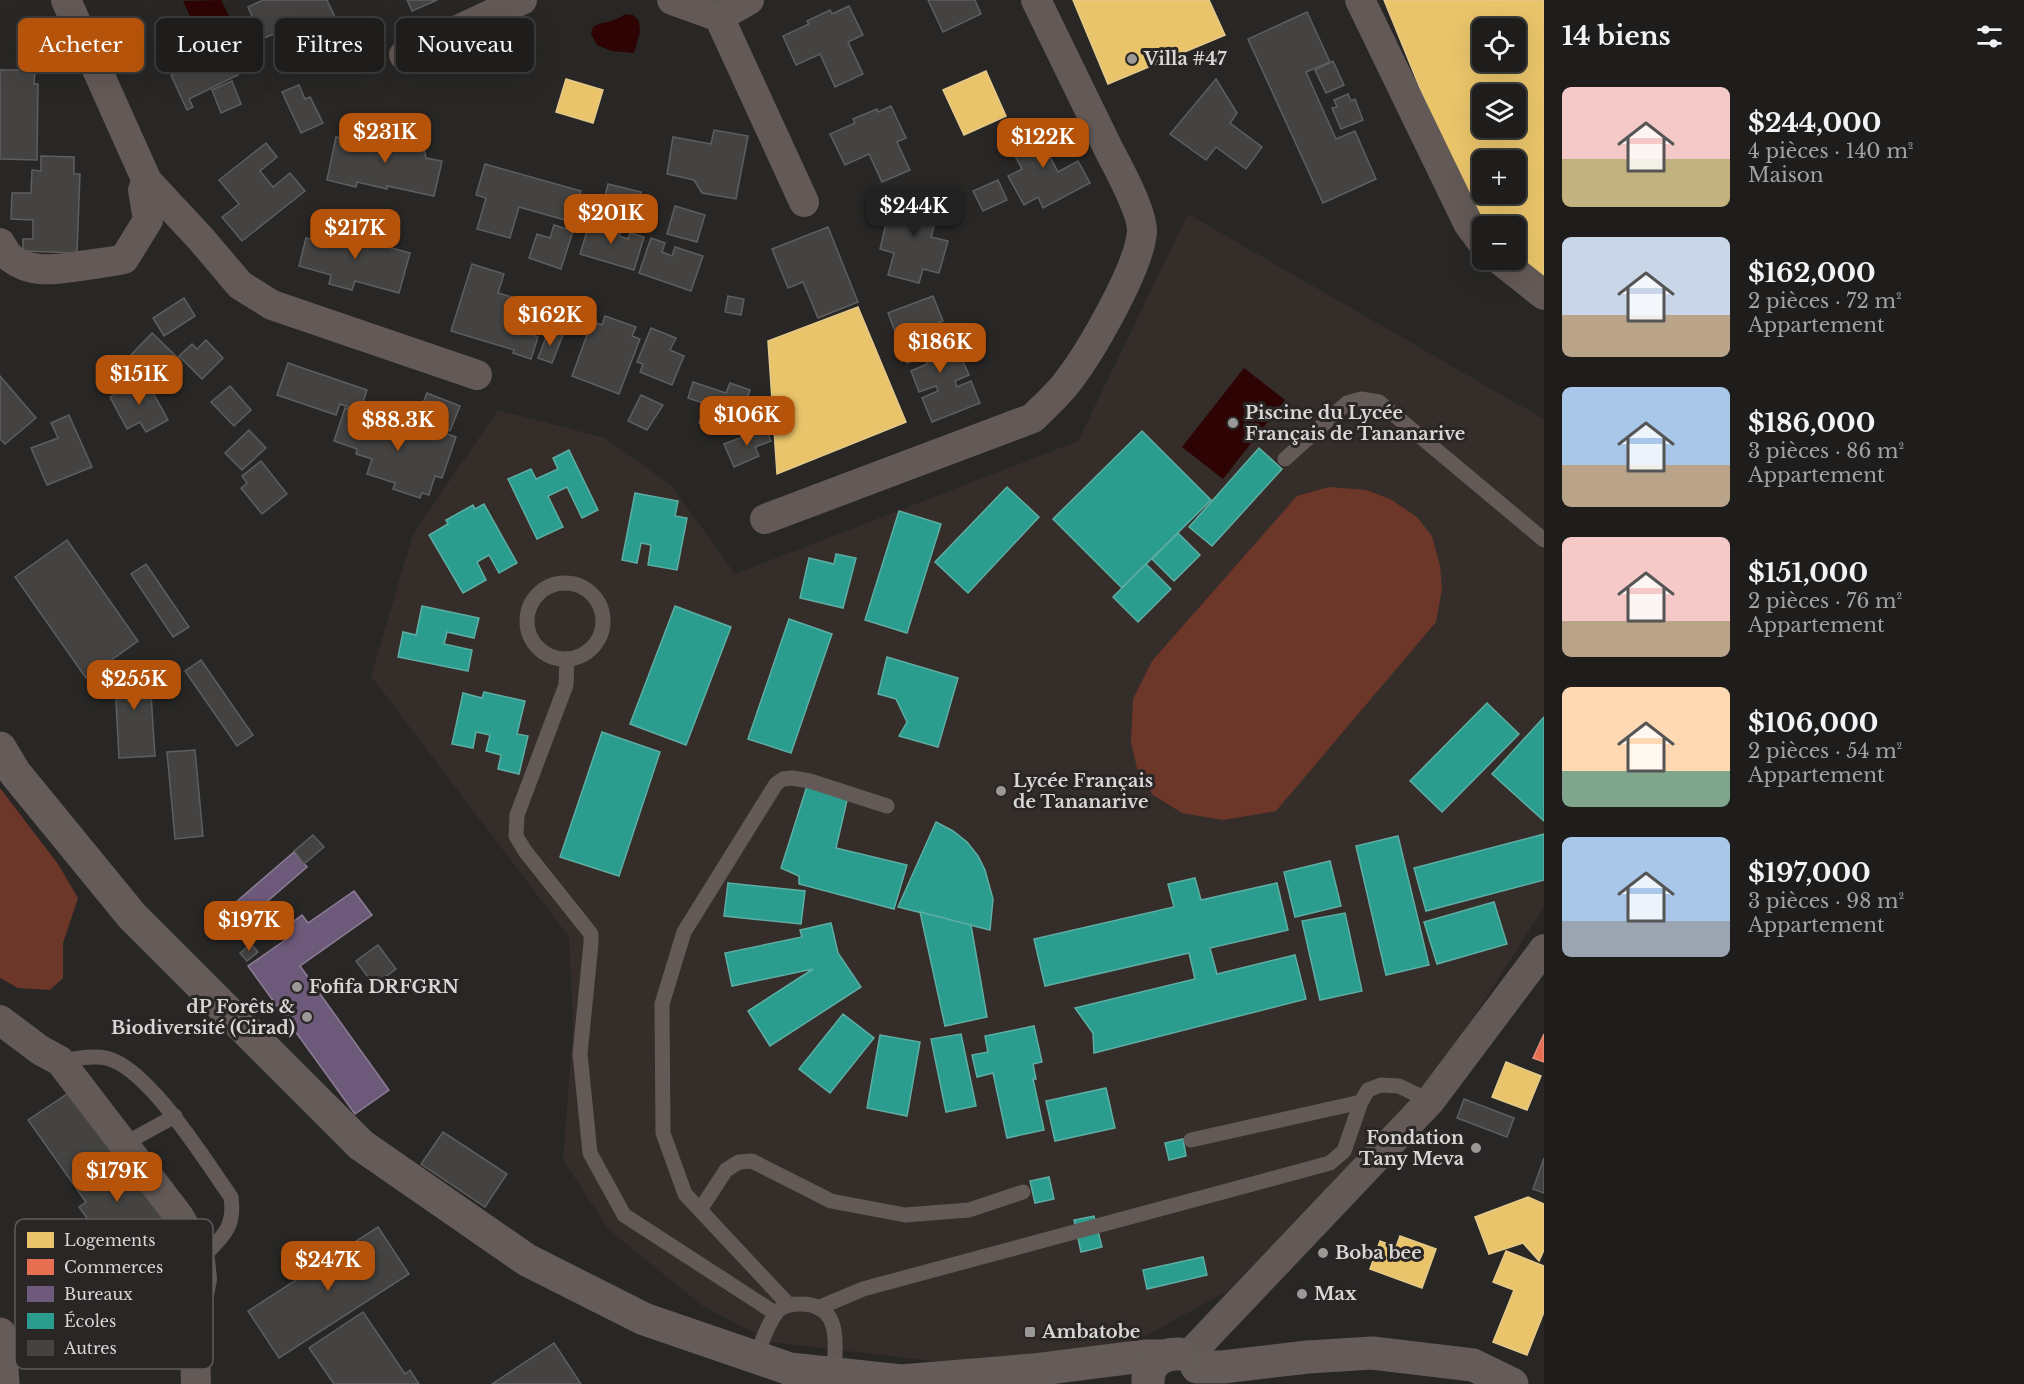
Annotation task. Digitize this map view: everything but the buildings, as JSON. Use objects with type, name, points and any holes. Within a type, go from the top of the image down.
[{"type":"street","points":[[66,0],[147,181],[240,285],[272,305],[477,375]]},
{"type":"street","points":[[483,18],[522,0]]},
{"type":"street","points":[[672,0],[719,17],[804,202]]},
{"type":"street","points":[[719,17],[749,0]]},
{"type":"street","points":[[765,519],[1033,418],[1066,384],[1095,340],[1132,270],[1142,230],[1140,219],[1126,185],[1036,0]]},
{"type":"street","points":[[1360,0],[1472,228]]},
{"type":"street","points":[[0,243],[10,258],[33,269],[63,269],[90,264],[99,265],[124,259],[148,219],[143,190],[147,181]]},
{"type":"street","points":[[1513,270],[1544,295]]},
{"type":"street","points":[[0,748],[15,773],[132,916],[361,1145],[527,1260],[644,1319],[790,1369],[901,1382],[1103,1363],[1144,1356],[1180,1374],[1308,1357],[1372,1353],[1473,1365],[1512,1384]]},
{"type":"street","points":[[1180,1374],[1430,1101],[1544,949]]},
{"type":"street","points":[[0,1020],[40,1050],[60,1061],[181,1219]]},
{"type":"street","points":[[0,1334],[3,1384]]},
{"type":"street","points":[[196,1369],[196,1384]]},
{"type":"lane","points":[[1285,459],[1347,403],[1361,399],[1379,402],[1544,540]]},
{"type":"lane","points":[[559,583],[583,586],[600,603],[604,615],[604,627],[600,639],[593,648],[583,656],[567,658],[559,659],[538,649],[527,627],[527,615],[531,603],[548,586],[559,583]]},
{"type":"lane","points":[[567,658],[566,685],[517,815],[516,836],[525,851],[591,933],[580,1054],[590,1153],[624,1215],[782,1308],[808,1303],[825,1312],[833,1323],[836,1335],[834,1374]]},
{"type":"lane","points":[[782,1308],[685,1194],[663,1133],[662,1004],[684,932],[776,784],[783,779],[792,778],[810,781],[887,806]]},
{"type":"lane","points":[[60,1061],[90,1057],[107,1058],[129,1069],[175,1116],[231,1197],[233,1210],[231,1226],[213,1246]]},
{"type":"lane","points":[[818,1308],[863,1288],[1330,1163],[1344,1151],[1361,1102],[1368,1090],[1382,1085],[1399,1086],[1430,1101]]},
{"type":"lane","points":[[1191,1140],[1361,1102]]},
{"type":"lane","points":[[124,1144],[175,1116]]},
{"type":"lane","points":[[700,1210],[726,1170],[739,1162],[752,1161],[831,1201],[905,1215],[969,1210],[1023,1192]]},
{"type":"lane","points":[[755,1357],[782,1308]]},
{"type":"shaded area","points":[[221,0],[230,18],[191,18],[183,1]]},
{"type":"shaded area","points":[[625,14],[633,15],[639,21],[640,32],[634,53],[612,51],[597,45],[591,34],[593,27]]},
{"type":"shaded area","name":"Lycée Français de Tananarive","points":[[1188,214],[1544,419],[1544,907],[1419,1103],[1226,1292],[1134,1342],[965,1365],[772,1342],[704,1307],[609,1230],[563,1160],[573,1026],[569,937],[371,676],[413,534],[498,410],[605,438],[671,485],[735,574],[1078,441]]},
{"type":"shaded area","name":"Piscine du Lycée Français de Tananarive","points":[[1244,368],[1285,400],[1223,479],[1182,447]]},
{"type":"shaded area","points":[[1329,487],[1366,490],[1390,499],[1417,517],[1432,536],[1440,566],[1442,589],[1436,622],[1276,811],[1223,820],[1182,813],[1153,795],[1137,768],[1131,742],[1133,699],[1152,661],[1297,496]]},
{"type":"shaded area","points":[[0,788],[58,864],[78,898],[63,943],[63,978],[50,990],[18,988],[0,978]]},
{"type":"place","name":"Villa #47","points":[[1132,59]]},
{"type":"place","name":"Piscine du Lycée Français de Tananarive","points":[[1233,423]]},
{"type":"place","name":"Lycée Français de Tananarive","points":[[1001,791]]},
{"type":"place","name":"Fofifa DRFGRN","points":[[297,987]]},
{"type":"place","name":"dP Forêts & Biodiversité (Cirad)","points":[[307,1017]]},
{"type":"place","name":"Fondation Tany Meva","points":[[1476,1148]]},
{"type":"place","name":"Boba bee","points":[[1323,1253]]},
{"type":"place","name":"Max","points":[[1302,1294]]},
{"type":"place","name":"Ambatobe","points":[[1030,1332]]}]
